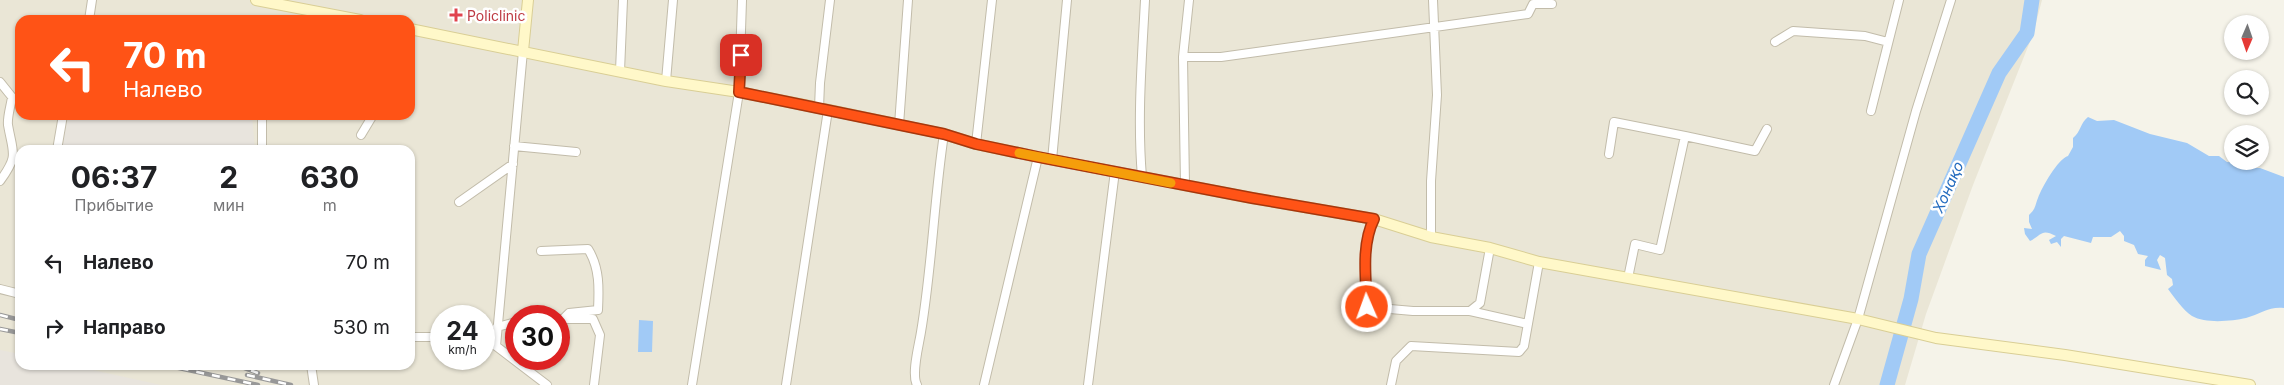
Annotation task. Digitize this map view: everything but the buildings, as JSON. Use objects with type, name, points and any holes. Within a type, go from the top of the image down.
[{"type":"street","points":[[90,15],[92,0]]},
{"type":"street","points":[[256,0],[334,15]]},
{"type":"street","points":[[528,0],[496,346],[547,385]]},
{"type":"street","points":[[620,71],[623,0]]},
{"type":"street","points":[[666,81],[673,0]]},
{"type":"street","points":[[692,385],[739,92],[742,0]]},
{"type":"street","points":[[786,385],[824,109],[820,83],[830,0]]},
{"type":"street","points":[[899,125],[908,0]]},
{"type":"street","points":[[976,144],[992,0]]},
{"type":"street","points":[[1052,160],[1067,0]]},
{"type":"street","points":[[1142,177],[1140,92],[1145,0]]},
{"type":"street","points":[[1185,185],[1183,57],[1189,0]]},
{"type":"street","points":[[1431,237],[1431,182],[1437,95],[1433,0]]},
{"type":"street","points":[[1871,111],[1899,0]]},
{"type":"street","points":[[1834,385],[1858,319],[1916,111],[1951,0]]},
{"type":"street","points":[[1183,57],[1221,57],[1434,28],[1528,14],[1533,4],[1552,4]]},
{"type":"street","points":[[415,30],[666,81],[739,92],[824,109],[944,134],[976,144],[1052,160],[1374,219],[1431,237],[1490,248],[1539,262],[1858,319],[1936,338],[2065,355],[2250,385]]},
{"type":"street","points":[[1775,42],[1794,31],[1866,36],[1888,42]]},
{"type":"street","points":[[0,82],[12,97],[8,124],[11,133],[13,163],[0,181]]},
{"type":"street","points":[[58,145],[62,120]]},
{"type":"street","points":[[262,120],[262,145]]},
{"type":"street","points":[[361,135],[371,120]]},
{"type":"street","points":[[1609,154],[1614,122],[1756,151],[1767,129]]},
{"type":"street","points":[[917,385],[915,381],[916,362],[924,317],[935,192],[944,134]]},
{"type":"street","points":[[1628,278],[1635,244],[1660,250],[1685,136]]},
{"type":"street","points":[[514,146],[576,152]]},
{"type":"street","points":[[984,385],[1038,157]]},
{"type":"street","points":[[458,202],[513,164]]},
{"type":"street","points":[[1088,385],[1115,171]]},
{"type":"street","points":[[1374,219],[1368,232],[1365,270],[1367,307],[1414,311],[1470,311],[1528,324]]},
{"type":"street","points":[[1470,311],[1480,303],[1490,248]]},
{"type":"street","points":[[541,251],[588,249],[593,258],[599,282],[598,310],[570,313]]},
{"type":"street","points":[[1391,385],[1396,360],[1411,346],[1519,352],[1524,346],[1539,262]]},
{"type":"street","points":[[0,289],[15,293]]},
{"type":"street","points":[[570,319],[593,319],[600,335],[594,385]]},
{"type":"street","points":[[497,328],[505,325]]},
{"type":"street","points":[[415,337],[430,336]]},
{"type":"street","points":[[312,370],[314,385]]},
{"type":"shaded area","points":[[0,0],[2042,0],[2033,34],[1973,185],[1926,314],[1905,385],[0,385]]},
{"type":"shaded area","points":[[59,120],[252,120],[255,145],[55,145]]},
{"type":"shaded area","points":[[0,350],[15,353],[15,370],[93,370],[161,385],[0,385]]},
{"type":"water","points":[[2088,117],[2097,121],[2114,120],[2150,134],[2187,143],[2209,156],[2219,156],[2224,160],[2224,170],[2265,170],[2284,177],[2284,308],[2274,308],[2246,318],[2226,321],[2198,319],[2182,307],[2168,289],[2173,285],[2172,279],[2167,275],[2165,258],[2160,255],[2157,260],[2161,270],[2145,266],[2145,260],[2148,256],[2138,254],[2134,245],[2124,241],[2124,236],[2120,231],[2111,237],[2093,237],[2091,243],[2064,236],[2061,239],[2061,247],[2057,242],[2051,244],[2049,240],[2056,236],[2044,232],[2030,241],[2025,234],[2024,228],[2032,229],[2029,215],[2034,209],[2040,193],[2051,174],[2060,162],[2068,156],[2073,147],[2073,138],[2078,133],[2083,122]]},
{"type":"water","points":[[639,320],[653,321],[652,352],[638,352]]},
{"type":"waterway","name":"Хонақо","points":[[1887,385],[1911,299],[1919,254],[1999,73],[2027,33],[2032,0]]},
{"type":"railway","points":[[0,315],[15,319]]},
{"type":"railway","points":[[0,329],[15,332]]},
{"type":"railway","points":[[188,370],[258,385]]},
{"type":"railway","points":[[250,370],[258,373]]},
{"type":"railway","points":[[247,375],[291,385]]},
{"type":"slow traffic","points":[[1019,153],[1171,183]]},
{"type":"place","name":"Policlinic","points":[[456,15]]},
{"type":"route","points":[[741,55],[739,92],[944,134],[976,144],[1157,181],[1374,219],[1368,232],[1365,270],[1367,307]]}]
